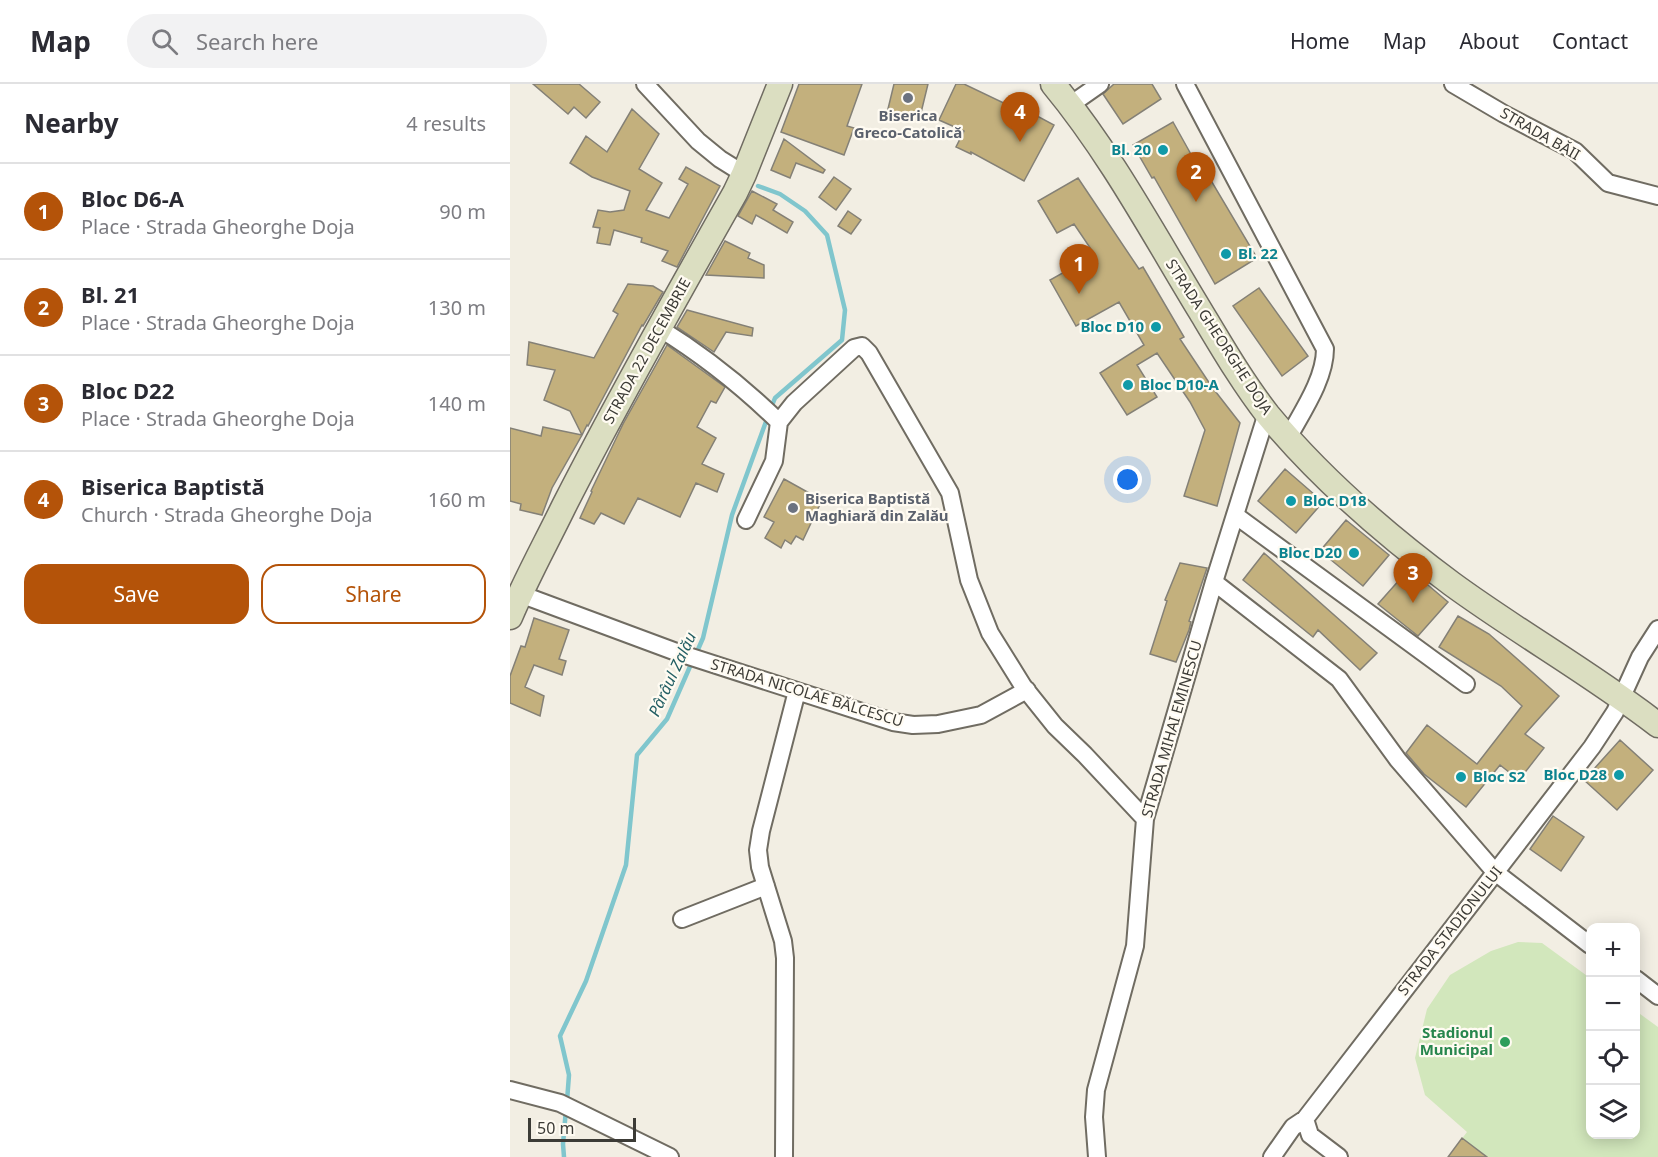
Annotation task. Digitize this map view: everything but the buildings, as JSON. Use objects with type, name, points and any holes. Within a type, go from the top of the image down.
[{"type":"main road","name":"STRADA 22 DECEMBRIE","points":[[510,617],[584,468],[659,328],[735,194],[780,84]]},
{"type":"main road","name":"STRADA GHEORGHE DOJA","points":[[1053,84],[1071,105],[1109,161],[1226,353],[1267,413],[1288,438],[1359,508],[1452,584],[1622,698],[1658,725]]},
{"type":"street","points":[[645,84],[698,141],[720,159],[744,174]]},
{"type":"street","points":[[1071,105],[1100,84]]},
{"type":"street","points":[[1185,84],[1325,349],[1325,361],[1319,379],[1288,438]]},
{"type":"street","name":"STRADA BĂII","points":[[1453,84],[1575,151],[1608,183],[1658,196]]},
{"type":"street","points":[[659,328],[703,357],[756,400],[778,422]]},
{"type":"street","points":[[746,520],[774,461],[778,422],[794,403],[854,348],[862,346],[869,353],[951,493],[969,580],[990,633],[1027,690],[1055,726],[1145,819]]},
{"type":"street","name":"STRADA MIHAI EMINESCU","points":[[1097,1157],[1094,1117],[1096,1090],[1135,946],[1145,819],[1214,582],[1267,413]]},
{"type":"street","points":[[1235,515],[1466,684]]},
{"type":"street","points":[[1214,582],[1339,680],[1398,760],[1495,872],[1586,942]]},
{"type":"street","name":"STRADA NICOLAE BĂLCESCU","points":[[520,594],[679,653],[893,722],[913,725],[938,724],[981,715],[1027,690]]},
{"type":"street","name":"STRADA STADIONULUI","points":[[1272,1157],[1293,1127],[1305,1119],[1606,728],[1640,657],[1658,629]]},
{"type":"street","points":[[784,1157],[785,958],[783,942],[758,850],[760,831],[797,691]]},
{"type":"street","points":[[682,919],[766,886]]},
{"type":"street","points":[[1640,983],[1658,996]]},
{"type":"street","points":[[510,1090],[560,1103],[669,1157]]},
{"type":"street","points":[[1305,1119],[1310,1135],[1339,1157]]},
{"type":"green space","name":"Stadionul Municipal","points":[[1518,942],[1542,943],[1586,975],[1586,1139],[1640,1139],[1640,1014],[1658,1027],[1658,1157],[1448,1157],[1467,1132],[1425,1095],[1415,1058],[1427,1009],[1450,975],[1491,951]]},
{"type":"waterway","name":"Pârâul Zalău","points":[[758,186],[780,194],[805,211],[827,235],[845,310],[842,340],[775,398],[771,408]]},
{"type":"waterway","name":"Pârâul Zalău","points":[[696,654],[703,638],[732,515],[768,416]]},
{"type":"waterway","name":"Pârâul Zalău","points":[[567,1101],[569,1075],[560,1036],[586,981],[626,865],[637,755],[667,719],[692,662]]},
{"type":"waterway","name":"Pârâul Zalău","points":[[564,1157],[566,1109]]},
{"type":"place","name":"Biserica Greco-Catolică","points":[[908,98]]},
{"type":"place","name":"Biserica Baptistă","points":[[1020,142]]},
{"type":"place","name":"Bl. 20","points":[[1163,150]]},
{"type":"place","name":"Bl. 21","points":[[1196,202]]},
{"type":"place","name":"Bl. 22","points":[[1226,254]]},
{"type":"place","name":"Bloc D6-A","points":[[1079,294]]},
{"type":"place","name":"Bloc D10","points":[[1156,327]]},
{"type":"place","name":"Bloc D10-A","points":[[1128,385]]},
{"type":"place","name":"Bloc D18","points":[[1291,501]]},
{"type":"place","name":"Biserica Baptistă Maghiară din Zalău","points":[[793,508]]},
{"type":"place","name":"Bloc D20","points":[[1354,553]]},
{"type":"place","name":"Bloc D22","points":[[1413,603]]},
{"type":"place","name":"Bloc D28","points":[[1619,775]]},
{"type":"place","name":"Bloc S2","points":[[1461,777]]},
{"type":"place","name":"Stadionul Municipal","points":[[1505,1042]]}]
